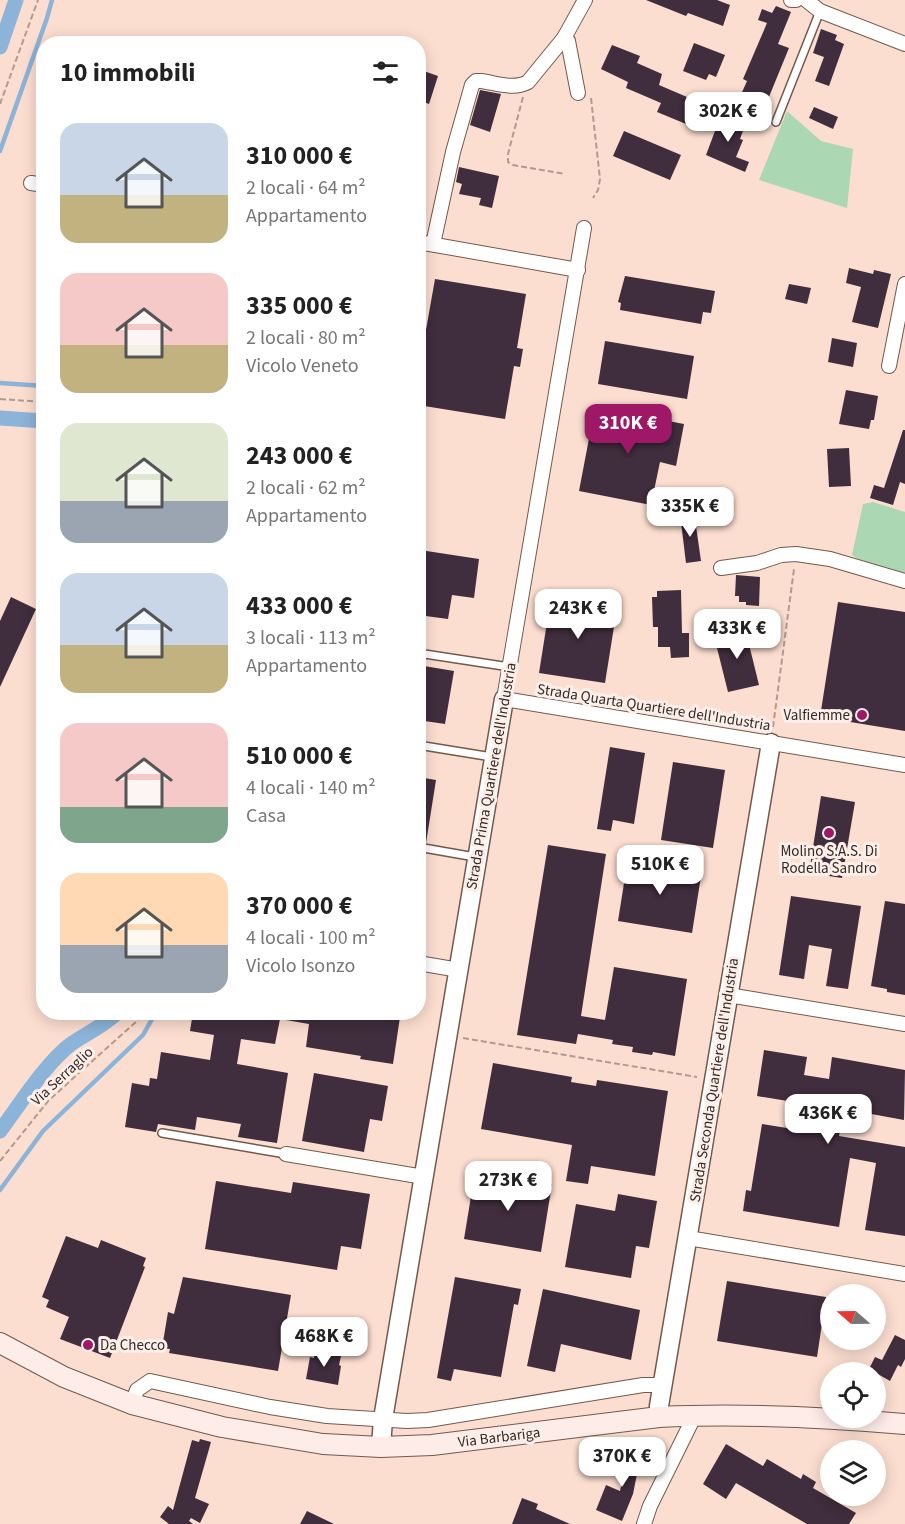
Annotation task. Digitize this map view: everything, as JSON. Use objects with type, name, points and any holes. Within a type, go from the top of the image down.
[{"type":"main road","name":"Via Barbariga","points":[[0,1343],[64,1377],[132,1404],[222,1427],[323,1444],[381,1447],[432,1445],[690,1416],[767,1414],[905,1424]]},
{"type":"street","points":[[426,240],[472,84],[481,81],[522,86],[534,77],[564,38],[585,0]]},
{"type":"street","points":[[791,0],[796,0]]},
{"type":"street","points":[[806,0],[820,11],[905,44]]},
{"type":"street","points":[[564,38],[568,41],[585,96]]},
{"type":"street","name":"Strada Prima Quartiere dell'Industria","points":[[381,1447],[383,1419],[584,228]]},
{"type":"street","points":[[426,243],[578,270]]},
{"type":"street","points":[[889,366],[905,284]]},
{"type":"street","points":[[721,568],[795,554],[830,560],[905,581]]},
{"type":"street","name":"Strada Quarta Quartiere dell'Industria","points":[[504,699],[905,765]]},
{"type":"street","name":"Strada Seconda Quartiere dell'Industria","points":[[659,1418],[662,1385],[771,743]]},
{"type":"street","points":[[426,964],[459,970]]},
{"type":"street","points":[[728,995],[905,1024]]},
{"type":"street","points":[[286,1154],[424,1177]]},
{"type":"street","points":[[688,1238],[905,1274]]},
{"type":"street","name":"Via Barbariga","points":[[132,1404],[137,1390],[150,1381],[270,1407],[327,1416],[407,1421],[428,1420],[643,1386],[662,1385]]},
{"type":"street","points":[[644,1524],[650,1506],[691,1422],[690,1416]]},
{"type":"lane","points":[[776,122],[820,11]]},
{"type":"lane","points":[[426,654],[510,667]]},
{"type":"lane","points":[[426,747],[495,757]]},
{"type":"lane","points":[[426,848],[477,857]]},
{"type":"lane","points":[[162,1132],[286,1154]]},
{"type":"path","points":[[0,104],[38,0]]},
{"type":"path","points":[[522,86],[524,97],[508,153],[508,162],[513,165],[565,174]]},
{"type":"path","points":[[585,96],[600,179],[598,190],[593,198]]},
{"type":"path","points":[[0,399],[36,401]]},
{"type":"path","points":[[771,743],[795,554]]},
{"type":"path","name":"Via Serraglio","points":[[0,1161],[49,1100],[138,1020]]},
{"type":"path","points":[[449,1035],[715,1080]]},
{"type":"green space","points":[[787,111],[821,141],[853,149],[847,208],[759,180]]},
{"type":"green space","points":[[873,502],[905,512],[905,574],[852,555],[863,504]]},
{"type":"building","points":[[646,0],[717,0],[730,5],[723,26],[688,13],[686,16]]},
{"type":"building","points":[[776,6],[791,12],[778,44],[789,48],[764,109],[739,99],[747,81],[743,79],[767,23],[758,20],[762,9],[772,13]]},
{"type":"building","points":[[821,29],[837,35],[835,40],[844,44],[829,86],[815,81],[824,57],[813,53]]},
{"type":"building","points":[[694,43],[725,55],[716,77],[709,74],[706,80],[683,71]]},
{"type":"building","points":[[612,45],[640,56],[637,63],[662,74],[659,85],[694,100],[686,124],[657,112],[661,103],[626,88],[628,82],[601,69]]},
{"type":"building","points":[[426,72],[438,76],[429,104],[426,103]]},
{"type":"building","points":[[480,90],[501,94],[490,132],[470,125]]},
{"type":"building","points":[[814,107],[838,117],[833,129],[809,118]]},
{"type":"building","points":[[721,115],[745,125],[740,139],[743,140],[736,157],[749,162],[745,172],[706,155]]},
{"type":"building","points":[[624,131],[681,155],[670,180],[613,156]]},
{"type":"building","points":[[459,167],[499,176],[492,208],[479,205],[481,198],[459,194],[462,184],[456,182]]},
{"type":"building","points":[[849,268],[873,274],[874,270],[891,274],[878,328],[852,322],[861,287],[846,283]]},
{"type":"building","points":[[625,276],[715,291],[711,313],[703,312],[701,324],[620,310],[621,303],[618,302]]},
{"type":"building","points":[[435,279],[526,294],[517,348],[523,349],[520,367],[514,366],[505,419],[426,406],[426,330]]},
{"type":"building","points":[[789,284],[811,288],[807,304],[785,299]]},
{"type":"building","points":[[832,338],[857,343],[853,367],[828,362]]},
{"type":"building","points":[[605,341],[694,356],[687,399],[598,384]]},
{"type":"building","points":[[846,390],[878,396],[874,420],[871,420],[869,429],[839,424]]},
{"type":"building","points":[[595,407],[684,424],[676,466],[660,462],[651,505],[579,491]]},
{"type":"building","points":[[903,430],[905,430],[905,484],[900,482],[893,505],[870,498],[874,485],[884,488]]},
{"type":"building","points":[[849,448],[851,486],[829,487],[827,449]]},
{"type":"building","points":[[694,512],[701,561],[686,563],[680,514]]},
{"type":"building","points":[[426,551],[479,559],[474,598],[452,595],[448,619],[426,616]]},
{"type":"building","points":[[736,575],[760,577],[759,606],[739,602],[739,596],[735,596]]},
{"type":"building","points":[[681,590],[682,633],[689,633],[689,657],[671,658],[670,647],[658,647],[658,627],[653,627],[652,597],[657,597],[657,591]]},
{"type":"building","points":[[11,597],[36,609],[0,687],[0,621]]},
{"type":"building","points":[[551,597],[617,608],[605,683],[539,673]]},
{"type":"building","points":[[838,602],[905,612],[905,731],[820,717]]},
{"type":"building","points":[[745,628],[759,685],[728,692],[714,636]]},
{"type":"building","points":[[426,666],[454,671],[445,724],[426,721]]},
{"type":"building","points":[[610,747],[645,753],[634,824],[613,820],[611,831],[597,829]]},
{"type":"building","points":[[673,762],[725,770],[713,848],[661,840]]},
{"type":"building","points":[[426,778],[436,780],[426,843]]},
{"type":"building","points":[[821,796],[855,802],[842,878],[809,873]]},
{"type":"building","points":[[548,845],[606,854],[581,1016],[605,1020],[614,967],[687,979],[675,1056],[653,1052],[652,1055],[632,1052],[633,1047],[612,1044],[613,1040],[578,1034],[576,1044],[517,1035]]},
{"type":"building","points":[[628,858],[702,870],[692,933],[618,921]]},
{"type":"building","points":[[791,896],[861,906],[848,989],[826,986],[832,949],[809,945],[804,979],[779,975]]},
{"type":"building","points":[[885,901],[905,904],[905,995],[871,986]]},
{"type":"building","points":[[192,1020],[280,1020],[275,1044],[241,1039],[237,1064],[288,1073],[277,1143],[238,1137],[241,1124],[197,1117],[195,1130],[158,1124],[156,1132],[125,1127],[132,1083],[149,1086],[150,1078],[157,1079],[161,1052],[210,1060],[214,1035],[190,1031]]},
{"type":"building","points":[[286,1020],[400,1020],[393,1064],[306,1047],[309,1024]]},
{"type":"building","points":[[764,1050],[807,1057],[804,1075],[829,1079],[832,1057],[905,1070],[904,1120],[844,1109],[839,1136],[905,1147],[905,1236],[865,1230],[876,1163],[850,1158],[839,1227],[743,1211],[746,1190],[751,1191],[762,1124],[818,1133],[824,1107],[757,1096]]},
{"type":"building","points":[[493,1063],[572,1077],[571,1082],[596,1086],[597,1080],[668,1091],[655,1176],[591,1166],[588,1184],[566,1181],[572,1145],[481,1129]]},
{"type":"building","points":[[314,1073],[388,1086],[382,1121],[370,1119],[364,1152],[302,1141]]},
{"type":"building","points":[[475,1172],[552,1184],[541,1252],[464,1239]]},
{"type":"building","points":[[216,1181],[291,1193],[293,1182],[370,1194],[361,1249],[341,1246],[337,1270],[205,1249]]},
{"type":"building","points":[[618,1194],[657,1201],[649,1248],[636,1246],[631,1278],[565,1267],[576,1204],[615,1211]]},
{"type":"building","points":[[66,1236],[98,1248],[101,1240],[146,1258],[143,1266],[145,1267],[110,1358],[60,1339],[69,1317],[46,1307],[49,1300],[42,1297]]},
{"type":"building","points":[[183,1277],[291,1295],[278,1371],[169,1353],[170,1349],[162,1348],[168,1312],[174,1314]]},
{"type":"building","points":[[455,1277],[521,1289],[518,1305],[514,1304],[501,1377],[454,1369],[451,1381],[437,1378]]},
{"type":"building","points":[[727,1281],[820,1296],[820,1337],[817,1357],[717,1341]]},
{"type":"building","points":[[543,1289],[640,1310],[631,1360],[561,1344],[555,1372],[527,1366]]},
{"type":"building","points":[[895,1335],[905,1340],[905,1359],[901,1367],[898,1365],[890,1381],[886,1379],[886,1362],[872,1362],[875,1357],[882,1360]]},
{"type":"building","points":[[315,1351],[341,1356],[338,1385],[306,1379],[310,1357],[314,1358]]},
{"type":"building","points":[[200,1439],[211,1442],[195,1498],[209,1504],[200,1523],[191,1518],[189,1521],[193,1524],[169,1524],[160,1517],[168,1506],[173,1510],[192,1440],[199,1442]]},
{"type":"building","points":[[726,1444],[763,1466],[767,1459],[801,1479],[803,1474],[816,1482],[813,1488],[820,1492],[820,1506],[844,1506],[856,1513],[849,1524],[807,1524],[736,1483],[726,1499],[703,1484]]},
{"type":"building","points":[[629,1446],[642,1449],[633,1494],[622,1521],[596,1510],[606,1485],[620,1491]]},
{"type":"building","points":[[522,1498],[538,1504],[536,1509],[570,1524],[512,1524]]},
{"type":"building","points":[[307,1511],[334,1524],[300,1524]]},
{"type":"waterway","points":[[0,47],[16,0]]},
{"type":"waterway","points":[[41,36],[52,0]]},
{"type":"waterway","points":[[0,151],[36,49]]},
{"type":"waterway","points":[[0,383],[36,385]]},
{"type":"waterway","points":[[0,418],[36,420]]},
{"type":"waterway","points":[[0,1131],[52,1062],[71,1044],[108,1020]]},
{"type":"waterway","points":[[0,1190],[43,1131],[143,1035],[151,1020]]},
{"type":"place","name":"Valfiemme","points":[[862,715]]},
{"type":"place","name":"Molino S.A.S. Di Rodella Sandro","points":[[829,833]]},
{"type":"place","name":"Da Checco","points":[[88,1345]]}]
